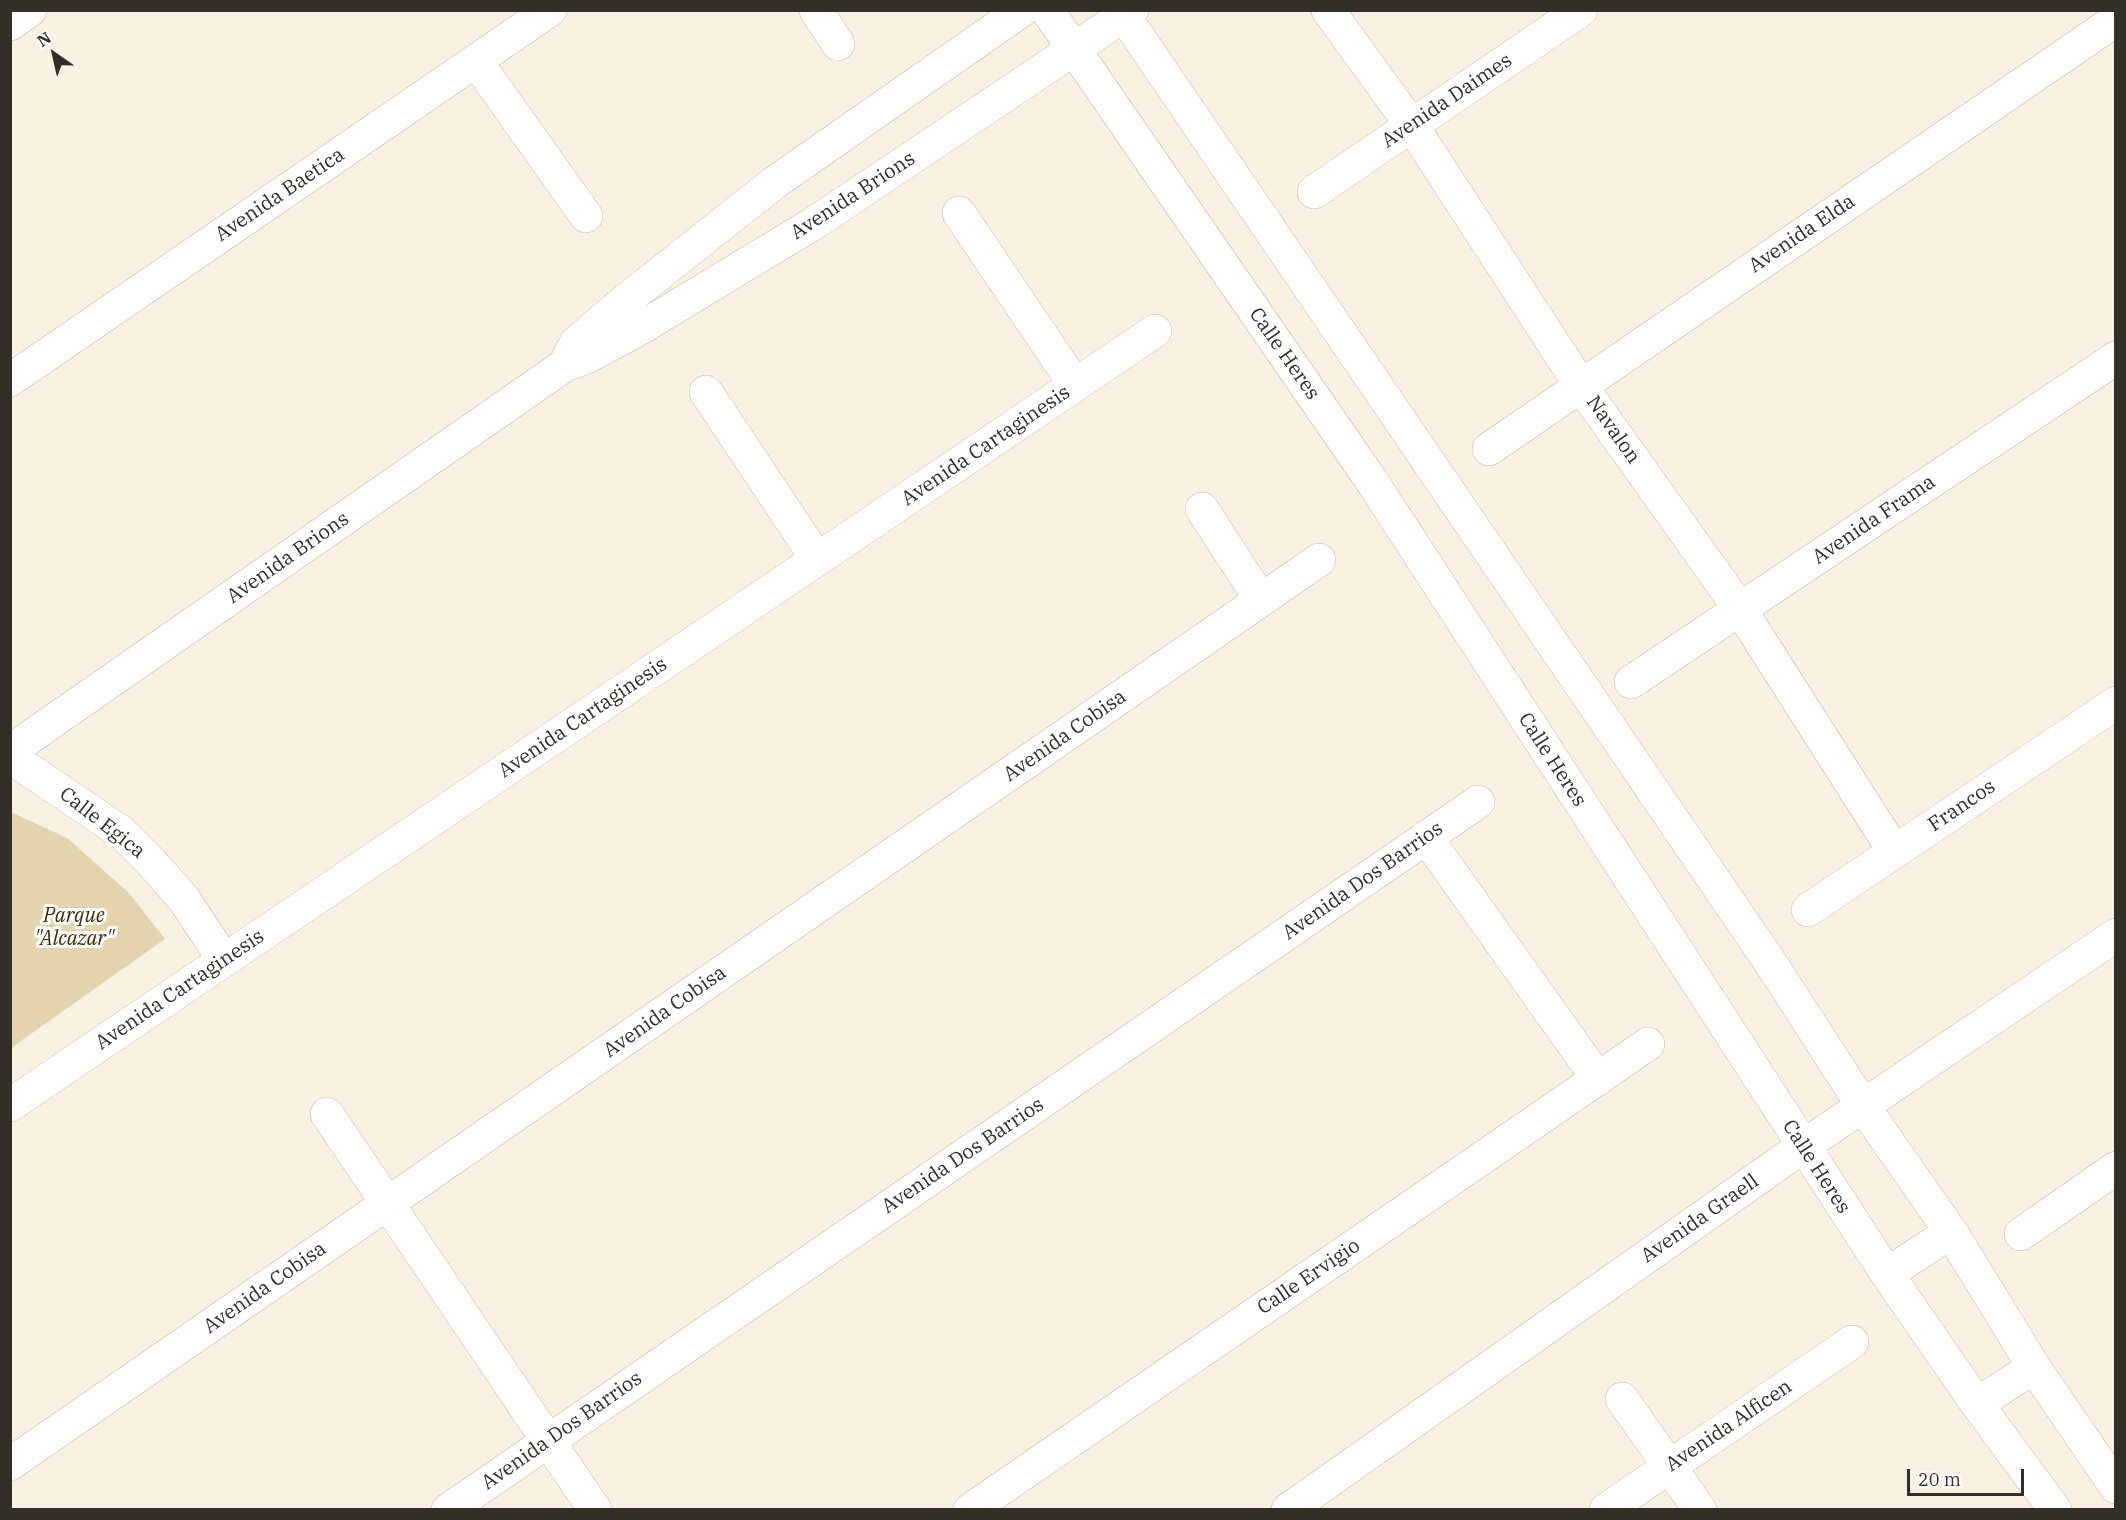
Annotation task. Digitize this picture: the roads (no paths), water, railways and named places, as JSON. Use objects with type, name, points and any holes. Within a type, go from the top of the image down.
[{"type":"street","points":[[10,24],[30,10]]},
{"type":"street","name":"Avenida Baetica","points":[[10,380],[550,10]]},
{"type":"street","points":[[816,10],[838,44]]},
{"type":"street","name":"Avenida Brions","points":[[565,365],[576,343],[757,196],[1022,10]]},
{"type":"street","name":"Calle Heres","points":[[1047,10],[1371,480],[1802,1147],[1887,1274],[1977,1404],[2055,1509]]},
{"type":"street","name":"Navalon","points":[[1328,10],[1412,126],[1581,386],[1740,609],[1894,851]]},
{"type":"street","name":"Avenida Daimes","points":[[1314,192],[1581,10]]},
{"type":"street","points":[[1126,12],[1772,965],[1863,1106],[1951,1233],[2034,1367],[2115,1487]]},
{"type":"street","name":"Avenida Brions","points":[[10,750],[565,365],[587,357],[639,329],[816,222],[1126,12]]},
{"type":"street","name":"Avenida Elda","points":[[1489,449],[2115,20]]},
{"type":"street","points":[[476,61],[586,216]]},
{"type":"street","points":[[959,213],[1075,385]]},
{"type":"street","name":"Avenida Cartaginesis","points":[[10,1105],[1155,331]]},
{"type":"street","name":"Avenida Frama","points":[[1631,682],[2115,358]]},
{"type":"street","points":[[706,392],[817,559]]},
{"type":"street","points":[[1202,509],[1262,600]]},
{"type":"street","name":"Avenida Cobisa","points":[[10,1464],[1319,560]]},
{"type":"street","name":"Francos","points":[[1808,909],[2115,703]]},
{"type":"street","name":"Calle Egica","points":[[10,758],[121,832],[183,898],[224,960]]},
{"type":"street","name":"Avenida Dos Barrios","points":[[448,1509],[1478,802]]},
{"type":"street","points":[[1426,837],[1598,1079]]},
{"type":"street","name":"Avenida Graell","points":[[1288,1509],[1802,1147],[2115,935]]},
{"type":"street","name":"Calle Ervigio","points":[[970,1509],[1648,1044]]},
{"type":"street","points":[[327,1114],[595,1509]]},
{"type":"street","points":[[2021,1234],[2115,1168]]},
{"type":"street","points":[[1887,1274],[1951,1233]]},
{"type":"street","name":"Avenida Alficen","points":[[1606,1509],[1852,1342]]},
{"type":"street","points":[[1977,1404],[2034,1367]]},
{"type":"street","points":[[1622,1399],[1700,1509]]},
{"type":"park label","name":"Parque \"Alcazar\"","points":[[74,928]]}]
